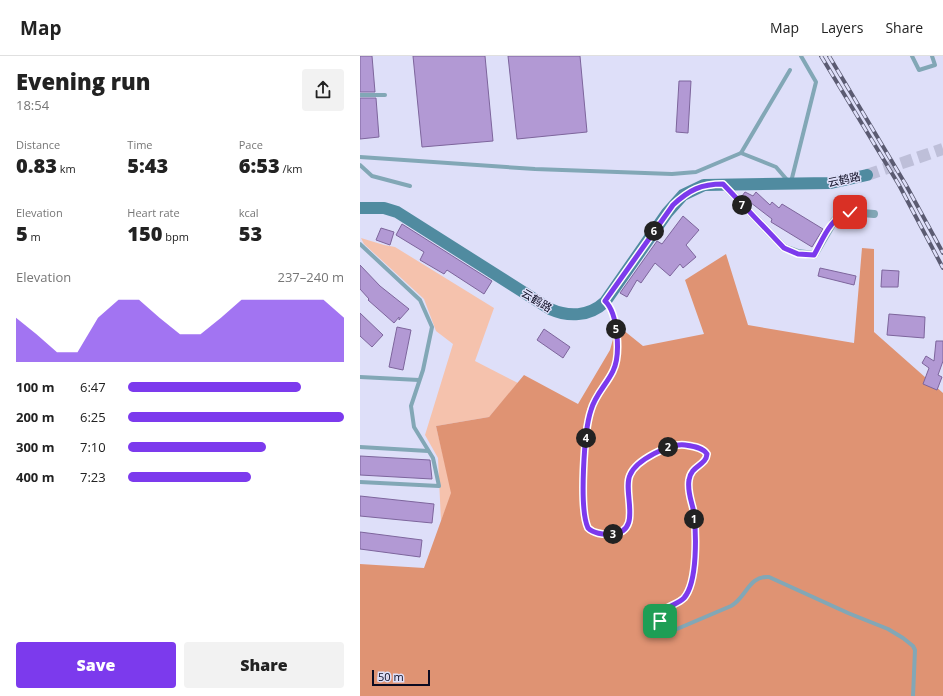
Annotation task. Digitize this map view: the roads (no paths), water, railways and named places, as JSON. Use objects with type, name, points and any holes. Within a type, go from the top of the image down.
[{"type":"street","name":"云鹤路","points":[[360,208],[384,208],[397,212],[559,313],[573,315],[585,313],[599,307],[605,301],[673,205],[683,195],[700,186],[723,184],[831,184],[867,175]]},
{"type":"street","points":[[723,184],[772,238],[784,248],[798,254],[814,255],[834,221],[844,213],[874,214]]},
{"type":"lane","points":[[791,185],[816,82],[801,56]]},
{"type":"lane","points":[[912,56],[919,70],[935,64],[932,56]]},
{"type":"lane","points":[[360,157],[535,168],[672,174],[696,172],[741,153],[790,70]]},
{"type":"lane","points":[[360,95],[385,95]]},
{"type":"lane","points":[[741,153],[776,167],[791,185]]},
{"type":"lane","points":[[360,165],[372,176],[410,186]]},
{"type":"lane","points":[[360,244],[420,300],[432,327],[411,406],[414,427],[433,458],[439,486],[360,482]]},
{"type":"lane","points":[[605,301],[611,307],[615,318],[616,362],[613,371],[593,402],[588,421],[583,504],[588,528],[606,534],[618,533],[625,528],[630,513],[629,476],[633,471],[656,453],[670,446],[680,445],[702,448],[707,454],[705,460],[692,470],[688,482],[695,529],[694,562],[690,586],[682,600],[662,613],[660,619],[661,626],[668,630],[677,629],[731,606],[738,601],[755,580],[764,576],[772,577],[841,610],[888,629],[913,646],[915,653],[913,696]]},
{"type":"lane","points":[[360,377],[419,380]]},
{"type":"lane","points":[[360,447],[428,451]]},
{"type":"tunnel","points":[[867,175],[943,149]]},
{"type":"railway","points":[[821,56],[899,185],[943,268]]},
{"type":"railway","points":[[829,56],[906,185],[943,253]]}]
